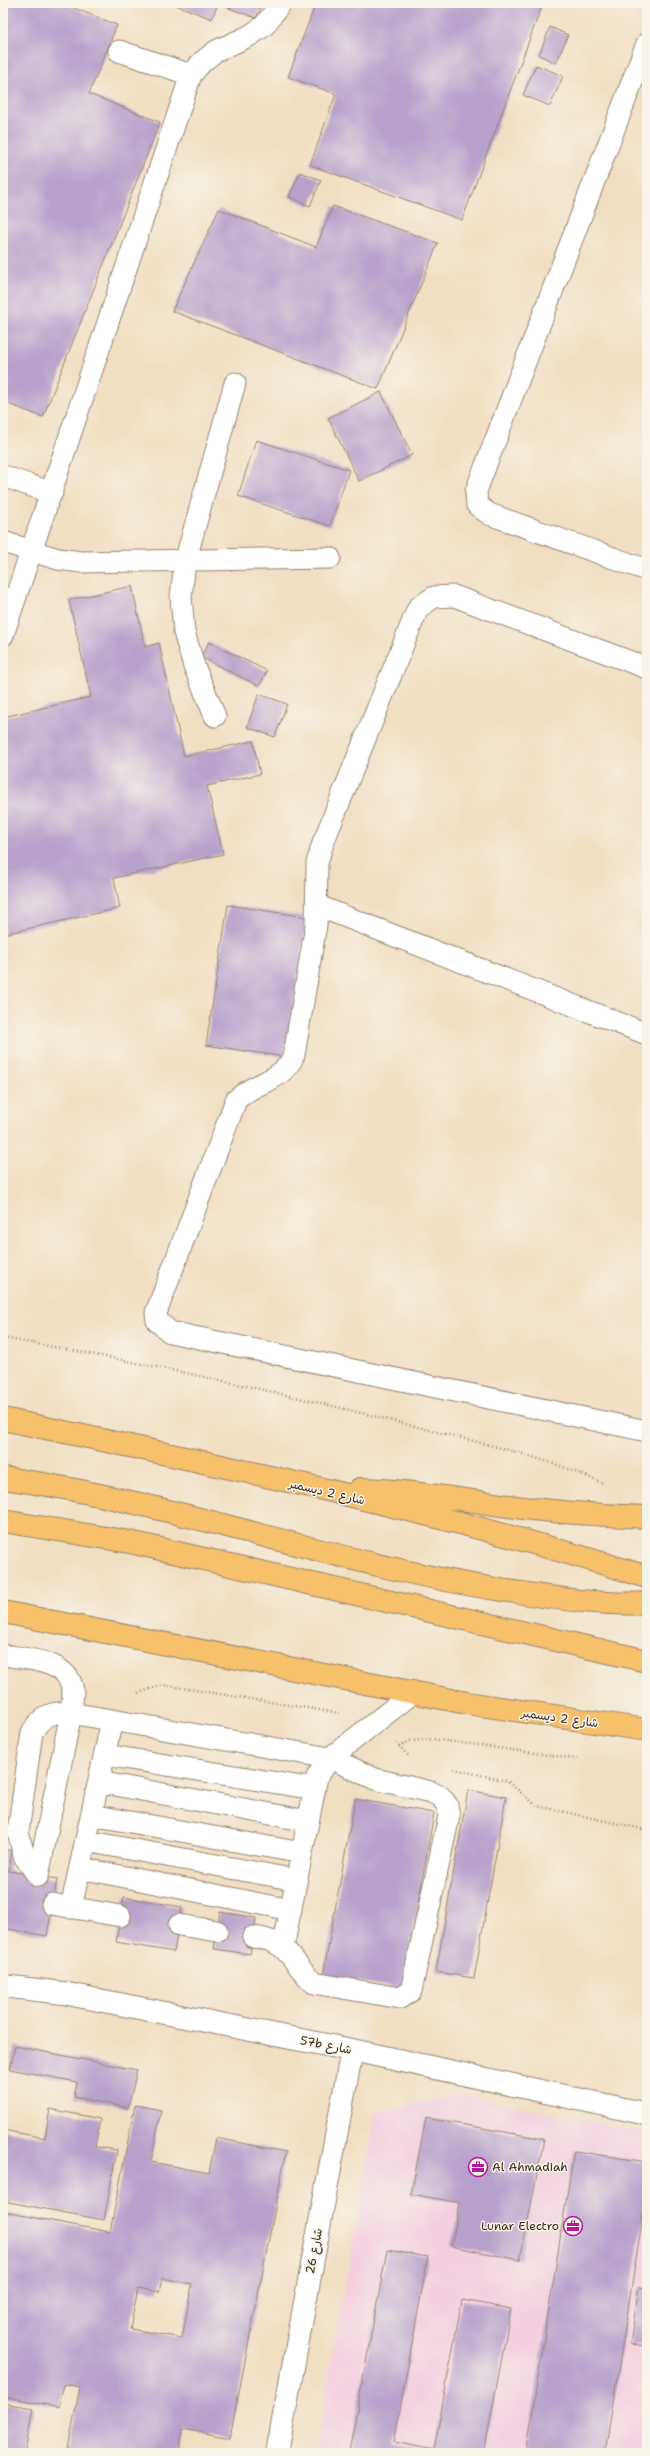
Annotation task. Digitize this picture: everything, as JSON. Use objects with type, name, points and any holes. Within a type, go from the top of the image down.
[{"type":"main road","name":"شارع 2 ديسمبر","points":[[3,1419],[328,1492],[506,1535],[647,1577]]},
{"type":"main road","points":[[3,1478],[101,1495],[191,1515],[408,1573],[538,1595],[604,1602],[647,1602]]},
{"type":"main road","points":[[328,1492],[356,1489],[412,1492],[533,1509],[647,1517]]},
{"type":"main road","points":[[3,1521],[168,1550],[646,1661]]},
{"type":"main road","name":"شارع 2 ديسمبر","points":[[3,1612],[534,1714],[647,1730]]},
{"type":"street","name":"57b شارع","points":[[3,1986],[57,1992],[352,2050],[647,2114]]},
{"type":"street","name":"شارع 26","points":[[277,2453],[352,2050]]},
{"type":"lane","points":[[3,635],[52,493],[191,75],[202,62],[216,51],[249,36],[264,26],[281,3]]},
{"type":"lane","points":[[647,43],[476,491],[477,505],[489,514],[647,570]]},
{"type":"lane","points":[[119,51],[191,75]]},
{"type":"lane","points":[[215,716],[194,666],[184,632],[181,597],[185,562],[235,383]]},
{"type":"lane","points":[[3,476],[52,493]]},
{"type":"lane","points":[[3,542],[58,559],[81,562],[185,562],[330,558]]},
{"type":"lane","points":[[647,668],[454,596],[439,596],[425,601],[418,608],[323,842],[317,863],[315,884],[318,906],[294,1054],[283,1073],[254,1085],[236,1100],[156,1313],[157,1321],[170,1332],[647,1431]]},
{"type":"lane","points":[[318,906],[647,1034]]},
{"type":"lane","points":[[3,1655],[43,1662],[59,1668],[70,1681],[73,1692],[71,1713],[38,1876],[24,1856],[18,1832],[32,1732],[38,1722],[48,1715],[59,1712],[71,1713],[330,1758],[375,1779],[431,1792],[441,1797],[447,1805],[449,1816],[416,1978],[411,1991],[400,1998],[314,1983],[305,1976],[292,1955],[284,1948],[271,1940],[253,1937]]},
{"type":"lane","points":[[284,1948],[317,1777],[330,1758],[414,1692]]},
{"type":"lane","points":[[112,1720],[80,1868],[62,1906],[120,1916]]},
{"type":"lane","points":[[105,1755],[314,1789]]},
{"type":"lane","points":[[99,1782],[308,1821]]},
{"type":"lane","points":[[92,1815],[302,1853]]},
{"type":"lane","points":[[86,1841],[296,1880]]},
{"type":"lane","points":[[80,1868],[291,1910]]},
{"type":"lane","points":[[179,1925],[217,1931]]},
{"type":"path","points":[[3,1338],[213,1379],[382,1418],[551,1462],[606,1485]]},
{"type":"path","points":[[399,1746],[410,1741],[433,1739],[577,1759]]},
{"type":"shaded area","points":[[460,2094],[647,2133],[647,2453],[315,2453],[376,2113]]},
{"type":"building","points":[[8,3],[61,3],[117,25],[89,94],[160,122],[43,417],[3,402],[3,16]]},
{"type":"building","points":[[171,3],[218,3],[212,19]]},
{"type":"building","points":[[227,3],[262,3],[256,18],[226,7]]},
{"type":"building","points":[[316,3],[543,3],[462,220],[310,165],[336,94],[288,77]]},
{"type":"building","points":[[550,27],[568,35],[556,63],[539,55]]},
{"type":"building","points":[[536,65],[563,76],[550,106],[523,95]]},
{"type":"building","points":[[300,172],[321,180],[310,206],[289,197]]},
{"type":"building","points":[[333,206],[438,243],[378,389],[172,311],[219,209],[316,247]]},
{"type":"building","points":[[381,392],[412,455],[359,481],[328,418]]},
{"type":"building","points":[[256,440],[349,470],[330,526],[238,496]]},
{"type":"building","points":[[132,586],[145,647],[159,643],[184,756],[253,741],[260,774],[207,786],[223,854],[114,878],[120,908],[4,934],[3,717],[91,697],[69,600]]},
{"type":"building","points":[[209,642],[267,671],[259,686],[201,657]]},
{"type":"building","points":[[259,694],[287,704],[275,737],[247,727]]},
{"type":"building","points":[[228,905],[307,917],[285,1057],[206,1045]]},
{"type":"building","points":[[468,1790],[506,1797],[474,1978],[436,1972]]},
{"type":"building","points":[[355,1799],[434,1813],[403,1989],[323,1976]]},
{"type":"building","points":[[3,1849],[12,1851],[9,1871],[57,1879],[47,1936],[3,1928]]},
{"type":"building","points":[[124,1897],[182,1907],[174,1952],[116,1942]]},
{"type":"building","points":[[220,1912],[256,1918],[250,1954],[214,1949]]},
{"type":"building","points":[[15,2046],[137,2070],[128,2108],[74,2097],[77,2082],[10,2069]]},
{"type":"building","points":[[135,2105],[161,2110],[151,2162],[209,2173],[216,2138],[286,2152],[230,2438],[183,2429],[179,2453],[67,2453],[80,2387],[64,2384],[59,2407],[3,2396],[3,2224],[5,2212],[110,2232]],"holes":[[[162,2278],[192,2284],[182,2338],[130,2329],[138,2288],[159,2292]]]},
{"type":"building","points":[[50,2109],[100,2119],[95,2147],[117,2150],[104,2220],[3,2201],[3,2130],[45,2138]]},
{"type":"building","name":"Al Ahmadiah","points":[[426,2118],[544,2139],[520,2260],[451,2246],[460,2203],[411,2194]]},
{"type":"building","points":[[574,2151],[647,2162],[647,2190],[605,2453],[526,2453]]},
{"type":"building","points":[[387,2250],[428,2257],[394,2442],[434,2450],[462,2300],[511,2309],[484,2453],[349,2453]]},
{"type":"building","points":[[639,2287],[647,2288],[647,2346],[630,2344]]},
{"type":"building","points":[[3,2403],[33,2408],[25,2453],[3,2453]]},
{"type":"place","name":"Al Ahmadiah","points":[[478,2167]]},
{"type":"place","name":"Lunar Electro","points":[[573,2226]]}]
